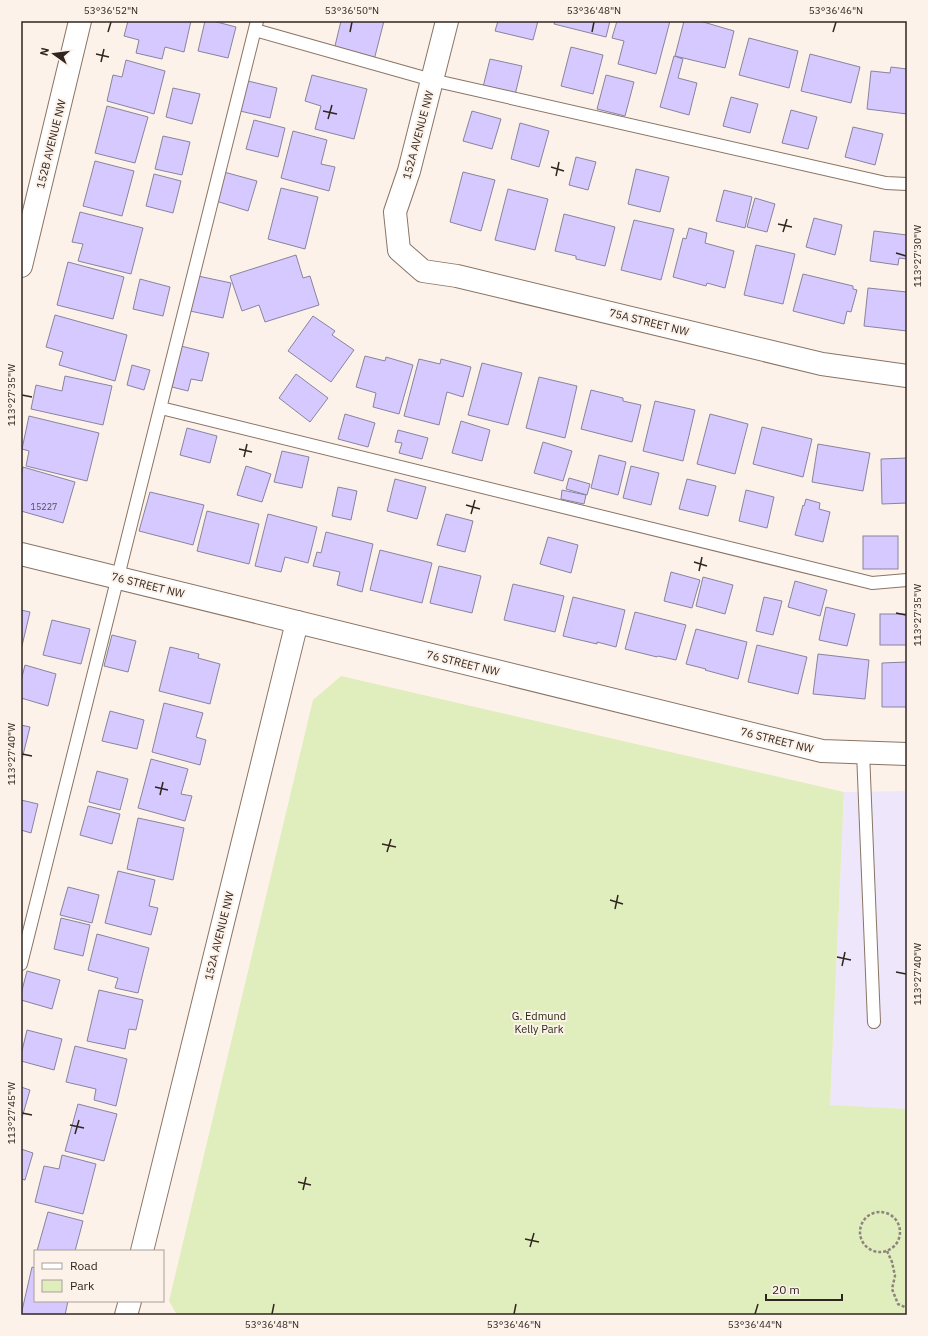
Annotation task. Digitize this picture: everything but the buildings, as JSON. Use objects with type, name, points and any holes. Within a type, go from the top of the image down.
[{"type":"street","name":"152B AVENUE NW","points":[[21,266],[80,21]]},
{"type":"street","name":"152A AVENUE NW","points":[[399,250],[395,212],[409,171],[447,21]]},
{"type":"street","name":"75A STREET NW","points":[[399,250],[423,271],[457,276],[822,364],[907,376]]},
{"type":"street","name":"76 STREET NW","points":[[21,554],[822,751],[907,754]]},
{"type":"street","name":"152A AVENUE NW","points":[[142,1250],[297,622]]},
{"type":"street","points":[[126,1315],[130,1302]]},
{"type":"lane","points":[[21,964],[256,25],[432,80],[886,183],[907,184]]},
{"type":"lane","points":[[161,408],[872,583],[907,580]]},
{"type":"lane","points":[[863,752],[874,1022]]},
{"type":"path","points":[[882,1212],[889,1215],[897,1222],[899,1227],[898,1239],[887,1251],[876,1252],[868,1249],[861,1240],[860,1228],[864,1220],[874,1213],[882,1212]]},
{"type":"path","points":[[887,1251],[892,1262],[895,1276],[892,1289],[898,1304],[907,1308]]},
{"type":"shaded area","points":[[907,791],[907,1109],[830,1106],[844,792]]},
{"type":"green space","name":"G. Edmund Kelly Park","points":[[341,676],[844,792],[830,1105],[907,1109],[907,1315],[177,1315],[169,1301],[313,700]]}]
